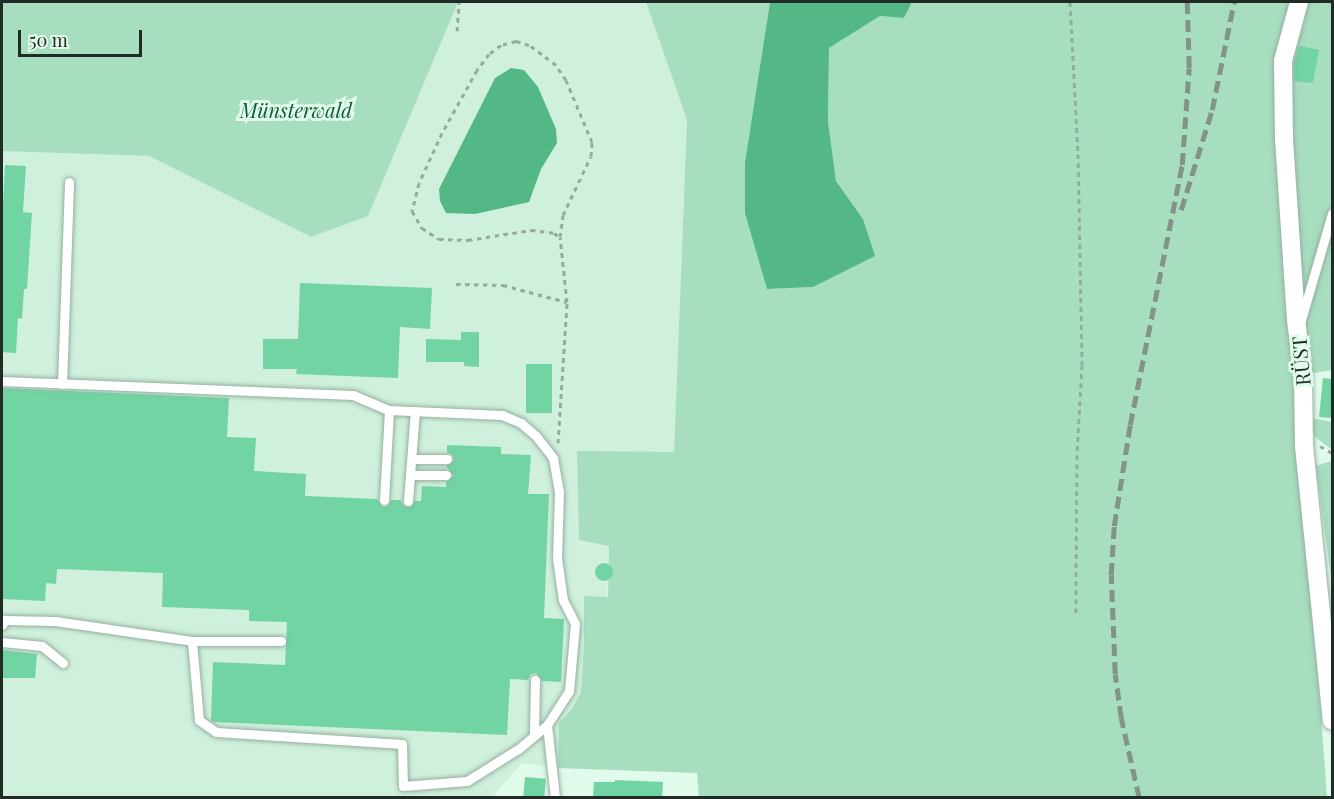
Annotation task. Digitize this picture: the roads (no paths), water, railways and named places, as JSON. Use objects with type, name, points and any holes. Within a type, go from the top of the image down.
[{"type":"street","name":"RÜST","points":[[1299,2],[1283,61],[1284,139],[1297,331],[1303,375],[1304,446],[1332,721]]},
{"type":"lane","points":[[62,384],[69,182]]},
{"type":"lane","points":[[1297,331],[1332,213]]},
{"type":"lane","points":[[2,381],[353,395],[389,410],[502,415],[521,423],[536,436],[553,458],[559,492],[557,558],[563,600],[576,624],[569,692],[547,725],[518,749],[467,781],[403,786],[402,744],[216,732],[199,720],[192,641]]},
{"type":"lane","points":[[384,500],[389,410]]},
{"type":"lane","points":[[408,501],[415,411]]},
{"type":"lane","points":[[412,459],[447,459]]},
{"type":"lane","points":[[410,475],[446,475]]},
{"type":"lane","points":[[2,625],[5,620],[55,621],[192,641],[281,641]]},
{"type":"lane","points":[[2,642],[42,646],[63,663]]},
{"type":"lane","points":[[534,735],[535,680]]},
{"type":"lane","points":[[547,725],[555,798]]},
{"type":"railway","points":[[1139,798],[1121,718],[1115,674],[1111,575],[1114,526],[1130,425],[1182,165],[1189,68],[1187,2]]},
{"type":"railway","points":[[1181,210],[1212,110],[1234,2]]},
{"type":"park label","name":"Münsterwald","points":[[296,109]]}]
